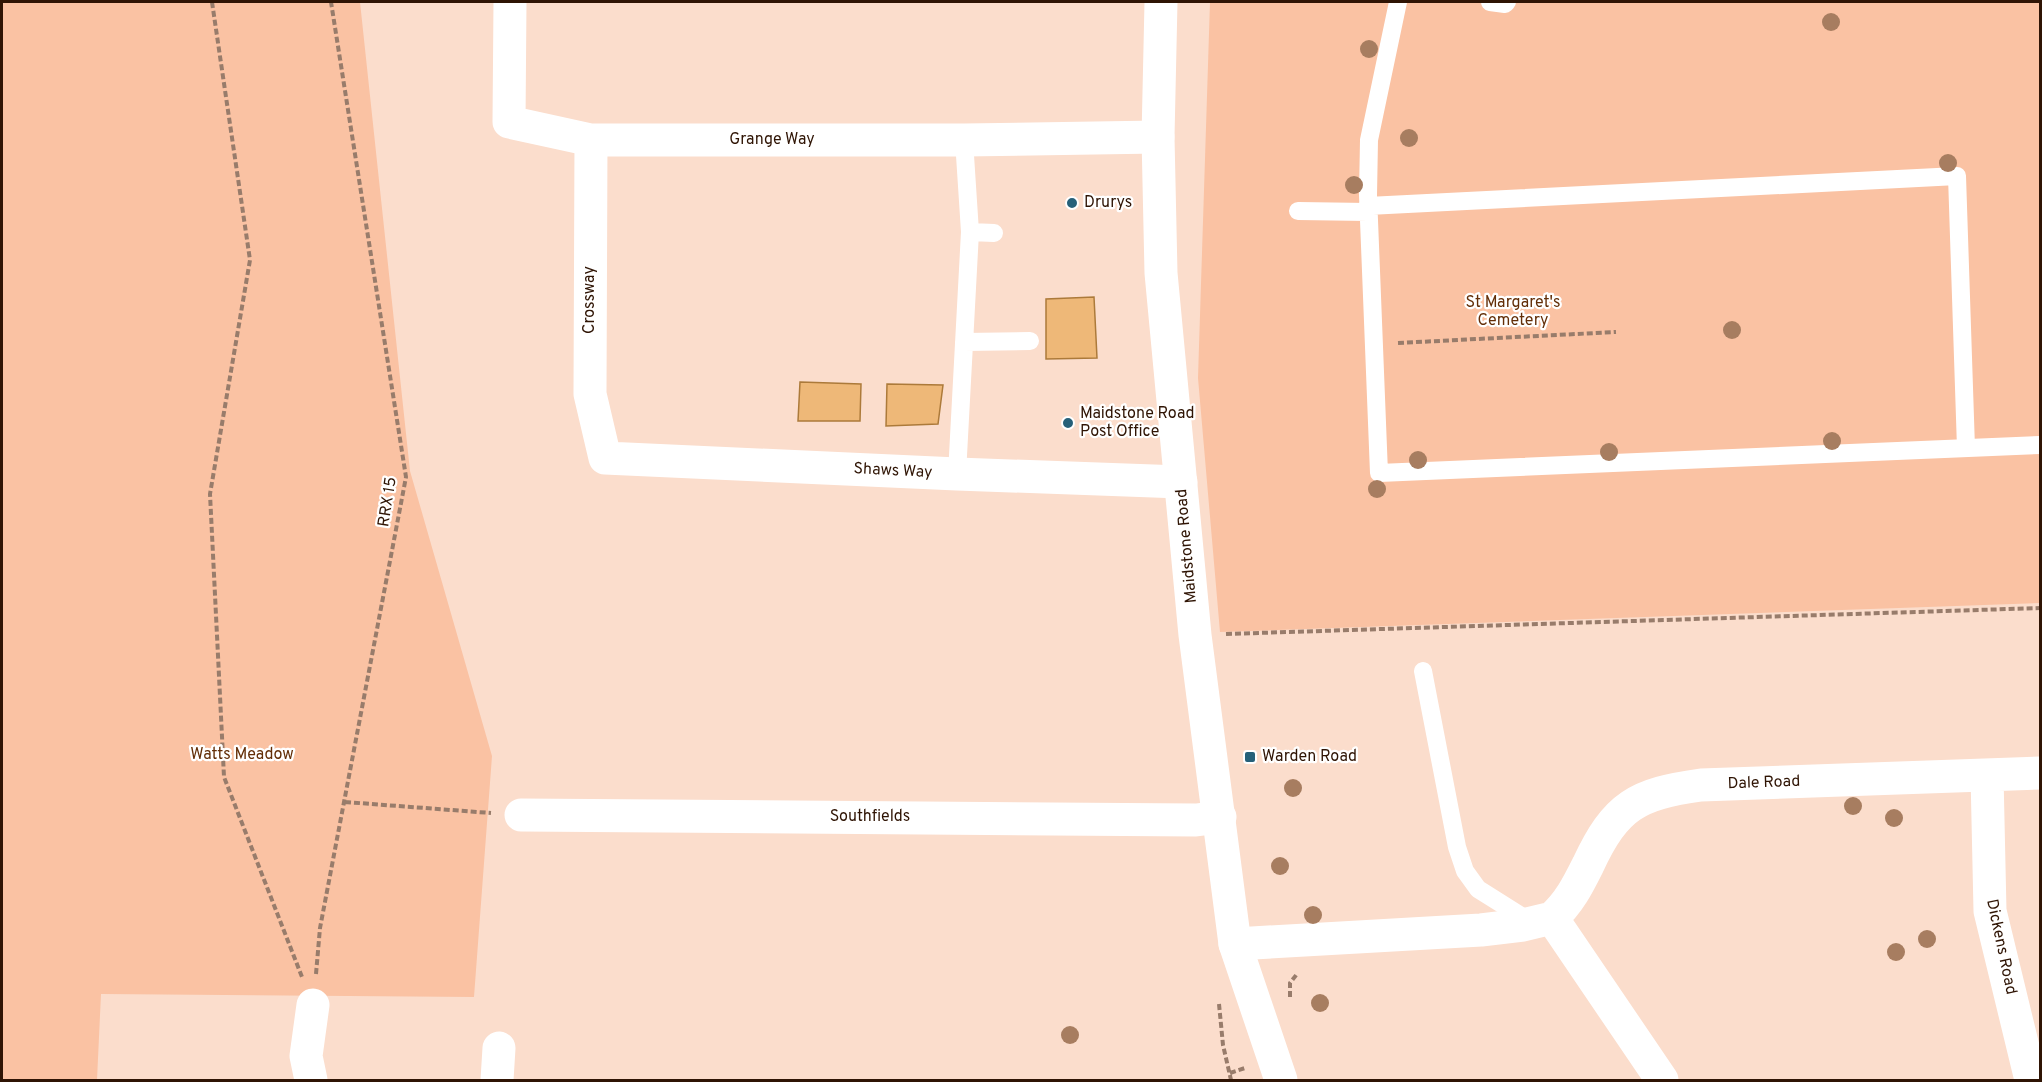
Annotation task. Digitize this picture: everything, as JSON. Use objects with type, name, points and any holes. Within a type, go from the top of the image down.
[{"type":"street","name":"Grange Way","points":[[510,2],[509,122],[591,140],[964,140],[1158,137]]},
{"type":"street","name":"Maidstone Road","points":[[1161,2],[1158,137],[1161,273],[1195,635],[1235,944],[1281,1080]]},
{"type":"street","name":"Crossway","points":[[591,140],[590,394],[605,458]]},
{"type":"street","name":"Shaws Way","points":[[605,458],[1181,482]]},
{"type":"street","name":"Dale Road","points":[[1552,918],[1572,896],[1599,841],[1615,819],[1633,804],[1665,791],[1701,785],[2040,773]]},
{"type":"street","name":"Dickens Road","points":[[1987,776],[1990,911],[2031,1080]]},
{"type":"street","name":"Southfields","points":[[521,815],[1196,820],[1220,817]]},
{"type":"street","points":[[1235,944],[1489,929],[1523,925],[1552,918],[1662,1080]]},
{"type":"street","points":[[310,1080],[306,1056],[313,1005]]},
{"type":"street","points":[[497,1080],[500,1048]]},
{"type":"lane","points":[[1398,2],[1369,140],[1368,209],[1379,473],[2040,445]]},
{"type":"lane","points":[[1490,2],[1505,4],[1507,2]]},
{"type":"lane","points":[[957,474],[970,232],[964,140]]},
{"type":"lane","points":[[1298,211],[1956,176],[1966,448]]},
{"type":"lane","points":[[970,232],[994,233]]},
{"type":"lane","points":[[964,342],[1030,341]]},
{"type":"lane","points":[[1423,671],[1457,847],[1465,871],[1478,889],[1526,919],[1552,918]]},
{"type":"path","points":[[212,2],[250,260],[210,494],[224,777],[313,1005]]},
{"type":"path","name":"RRX 15","points":[[313,1005],[320,928],[406,477],[331,2]]},
{"type":"path","points":[[1374,344],[1616,332]]},
{"type":"path","points":[[1195,635],[2040,608]]},
{"type":"path","points":[[345,802],[521,815]]},
{"type":"path","points":[[1291,1004],[1290,983],[1299,970]]},
{"type":"green space","name":"Watts Meadow","points":[[2,2],[360,2],[410,471],[492,756],[474,997],[101,994],[97,1080],[2,1080]]},
{"type":"green space","name":"St Margaret's Cemetery","points":[[1210,2],[2040,2],[2040,603],[1220,632],[1198,378]]},
{"type":"building","points":[[1094,297],[1097,358],[1046,359],[1046,299]]},
{"type":"building","points":[[800,382],[861,384],[860,421],[798,421]]},
{"type":"building","points":[[887,384],[943,385],[938,424],[886,426]]},
{"type":"place","name":"Drurys","points":[[1072,203]]},
{"type":"place","name":"Maidstone Road Post Office","points":[[1068,423]]},
{"type":"place","name":"Warden Road","points":[[1250,757]]}]
